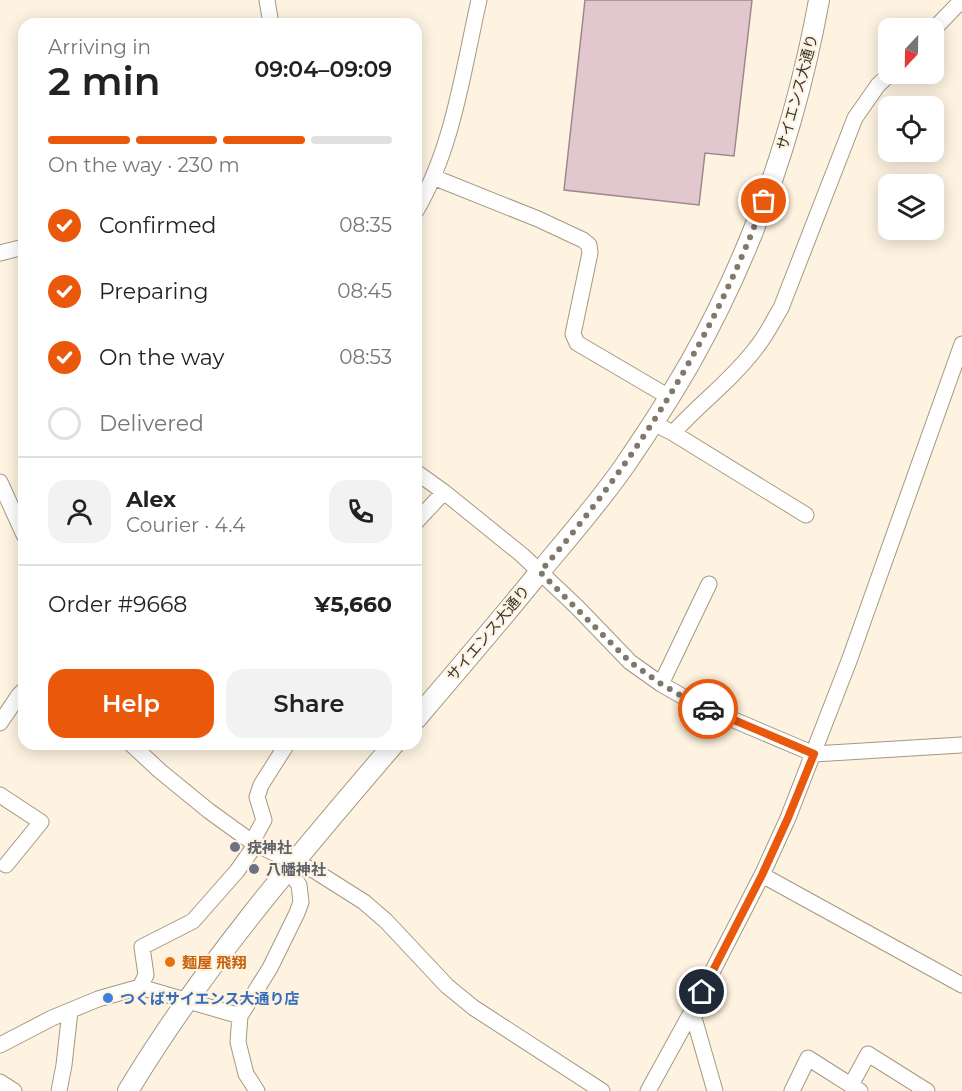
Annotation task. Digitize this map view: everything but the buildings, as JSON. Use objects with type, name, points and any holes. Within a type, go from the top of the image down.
[{"type":"main road","name":"サイエンス大通り","points":[[422,712],[605,492],[653,423],[691,360],[757,220],[777,164],[803,78],[819,0]]},
{"type":"main road","points":[[128,1091],[187,1000],[218,958],[291,865],[389,750]]},
{"type":"street","points":[[267,0],[270,18]]},
{"type":"street","points":[[422,199],[433,177],[449,133],[478,0]]},
{"type":"street","points":[[944,19],[962,0]]},
{"type":"street","points":[[673,433],[737,370],[756,348],[771,325],[781,308],[855,118],[879,84]]},
{"type":"street","points":[[433,177],[538,219],[589,245],[590,252],[573,334],[578,343],[669,397]]},
{"type":"street","points":[[0,253],[18,248]]},
{"type":"street","points":[[648,1091],[762,875],[788,818],[857,640],[962,344]]},
{"type":"street","points":[[653,423],[806,515]]},
{"type":"street","points":[[422,476],[522,555],[630,662],[661,684],[694,703],[814,754],[961,745]]},
{"type":"street","points":[[0,482],[18,522]]},
{"type":"street","points":[[422,516],[444,492]]},
{"type":"street","points":[[661,684],[709,584]]},
{"type":"street","points":[[0,723],[18,696]]},
{"type":"street","points":[[137,750],[201,804],[254,843],[291,865],[315,871],[364,902],[386,921],[447,986],[474,1008],[602,1091]]},
{"type":"street","points":[[140,987],[146,975],[142,947],[193,921],[237,871],[254,843],[264,820],[257,797],[261,785],[283,750]]},
{"type":"street","points":[[0,795],[41,822],[6,865]]},
{"type":"street","points":[[257,1091],[246,1074],[238,1042],[240,1016],[270,968],[301,902],[299,885],[291,865]]},
{"type":"street","points":[[762,875],[962,985]]},
{"type":"street","points":[[0,1045],[98,999],[140,987],[240,1016]]},
{"type":"street","points":[[59,1091],[70,1011]]},
{"type":"street","points":[[692,1011],[716,1091]]},
{"type":"street","points":[[792,1091],[808,1058],[856,1088],[868,1054],[927,1091]]},
{"type":"street","points":[[0,1082],[14,1091]]},
{"type":"way so far","points":[[708,709],[661,684],[630,662],[540,572],[622,469],[673,391],[719,304],[764,201]]},
{"type":"place","name":"疣神社","points":[[235,847]]},
{"type":"place","name":"八幡神社","points":[[254,869]]},
{"type":"place","name":"麺屋 飛翔","points":[[170,962]]},
{"type":"place","name":"つくばサイエンス大通り店","points":[[108,998]]},
{"type":"route","points":[[702,992],[762,875],[814,754],[708,709]]}]
